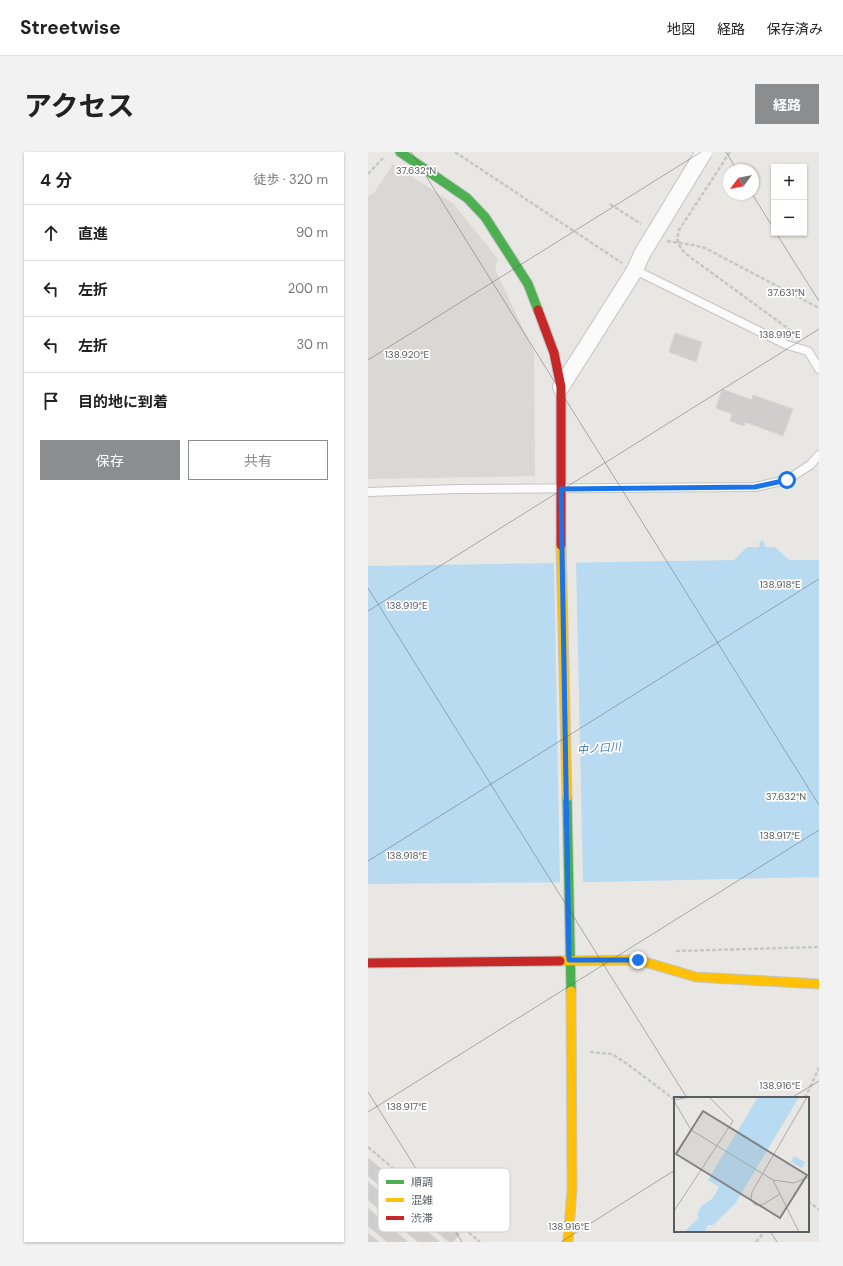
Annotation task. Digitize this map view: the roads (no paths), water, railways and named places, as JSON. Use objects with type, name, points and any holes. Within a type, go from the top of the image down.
[{"type":"street","points":[[400,152],[468,198],[485,218],[528,284],[554,353],[561,387],[561,538],[572,1052],[572,1189],[568,1242]]},
{"type":"street","points":[[561,387],[635,270],[642,254],[704,152]]},
{"type":"street","points":[[368,963],[638,960],[696,977],[819,984]]},
{"type":"lane","points":[[635,270],[788,346],[808,351],[819,369]]},
{"type":"lane","points":[[368,492],[755,487],[787,480],[810,465],[819,455]]},
{"type":"water","name":"中ノ口川","points":[[747,547],[775,547],[789,560],[819,560],[819,877],[596,882],[368,884],[368,566],[734,560]]},
{"type":"waterway","points":[[762,543],[762,552]]}]
